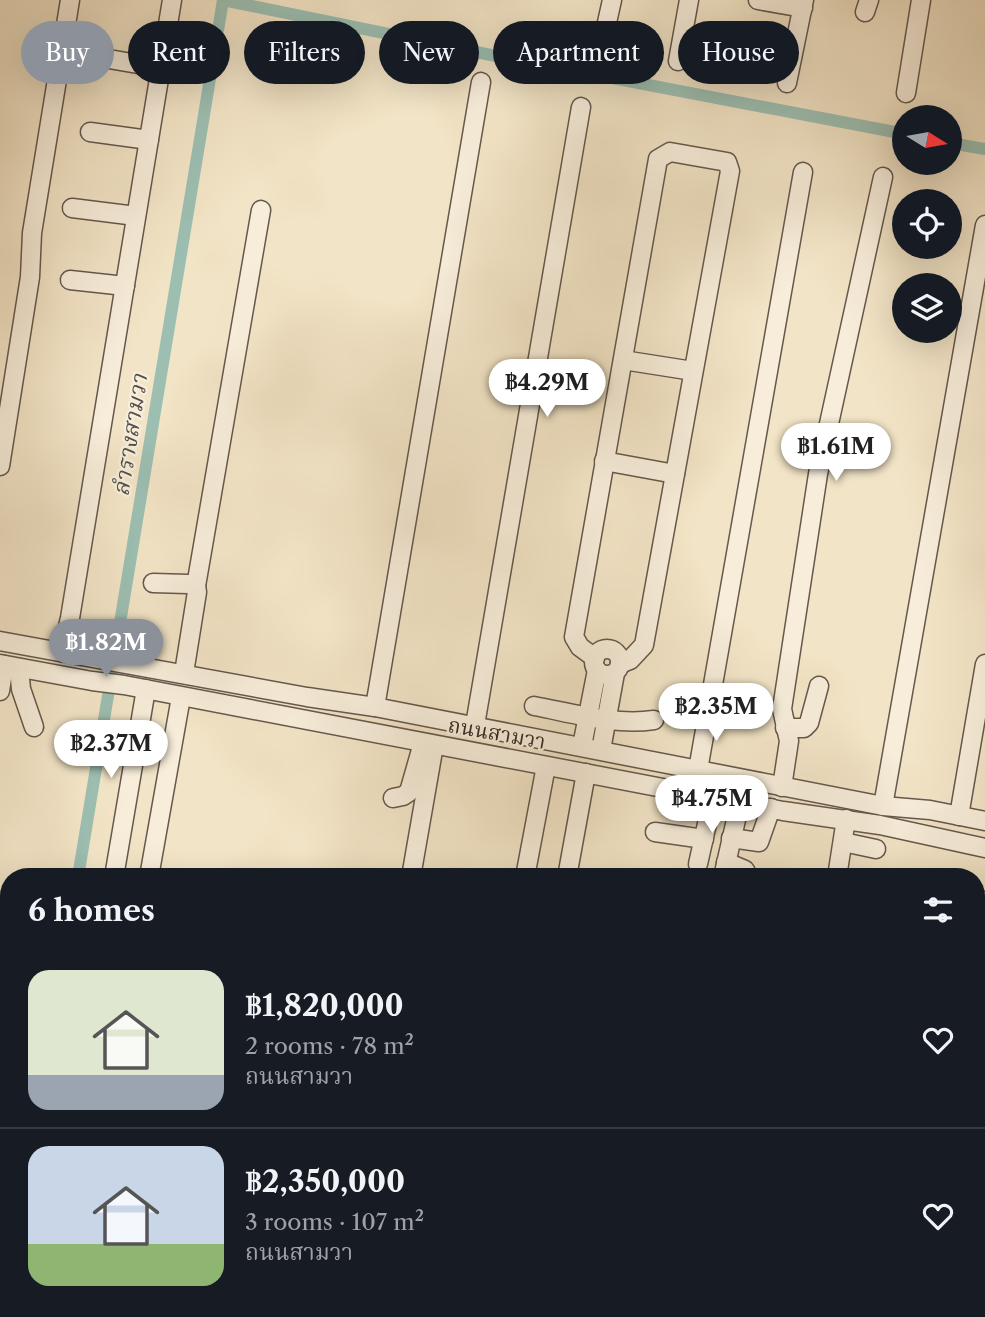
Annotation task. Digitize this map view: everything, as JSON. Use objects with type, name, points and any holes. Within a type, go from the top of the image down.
[{"type":"street","points":[[0,466],[30,277],[32,233],[70,0]]},
{"type":"street","points":[[169,21],[172,0]]},
{"type":"street","points":[[607,21],[612,0]]},
{"type":"street","points":[[686,21],[690,0]]},
{"type":"street","points":[[758,0],[804,4],[799,29]]},
{"type":"street","points":[[906,93],[921,0]]},
{"type":"street","points":[[375,707],[481,82]]},
{"type":"street","points":[[62,652],[70,618],[158,84]]},
{"type":"street","points":[[475,725],[581,107]]},
{"type":"street","points":[[90,132],[149,140]]},
{"type":"street","points":[[670,152],[727,162],[730,168],[644,645],[630,660],[607,666],[580,647],[575,637],[623,360],[658,159],[664,153],[670,152]]},
{"type":"street","points":[[694,769],[695,742],[708,709],[803,172]]},
{"type":"street","points":[[782,787],[789,741],[782,709],[818,474],[883,177]]},
{"type":"street","points":[[72,208],[136,216]]},
{"type":"street","points":[[184,673],[196,603],[196,586],[261,210]]},
{"type":"street","points":[[883,806],[985,225]]},
{"type":"street","points":[[70,280],[125,286]]},
{"type":"street","points":[[623,360],[693,371]]},
{"type":"street","points":[[604,461],[675,474]]},
{"type":"street","points":[[152,583],[196,586]]},
{"type":"street","name":"ถนนสามวา","points":[[0,641],[475,725],[883,806],[930,810],[985,821]]},
{"type":"street","points":[[959,816],[985,664]]},
{"type":"street","points":[[0,691],[8,665]]},
{"type":"street","points":[[8,665],[21,689],[34,727]]},
{"type":"street","name":"ถนนสามวา","points":[[8,665],[771,808],[846,819],[985,848]]},
{"type":"street","points":[[582,746],[587,716],[607,666]]},
{"type":"street","points":[[601,750],[607,719],[607,666]]},
{"type":"street","points":[[785,728],[804,728],[809,723],[819,686]]},
{"type":"street","points":[[116,868],[146,689]]},
{"type":"street","points":[[151,868],[181,696]]},
{"type":"street","points":[[302,719],[307,697]]},
{"type":"street","points":[[534,706],[638,723],[654,720]]},
{"type":"street","points":[[393,798],[409,792],[433,745]]},
{"type":"street","points":[[412,868],[433,745]]},
{"type":"street","points":[[422,868],[433,745]]},
{"type":"street","points":[[527,868],[546,766]]},
{"type":"street","points":[[569,868],[586,773]]},
{"type":"street","points":[[698,864],[713,797]]},
{"type":"street","points":[[725,868],[740,802]]},
{"type":"street","points":[[732,838],[759,842],[771,808]]},
{"type":"street","points":[[839,868],[846,819]]},
{"type":"street","points":[[655,832],[704,839]]},
{"type":"street","points":[[843,842],[876,849]]},
{"type":"waterway","points":[[223,0],[486,54],[892,132]]},
{"type":"waterway","name":"ลำรางสามวา","points":[[79,868],[223,0]]},
{"type":"waterway","points":[[962,145],[985,149]]}]
